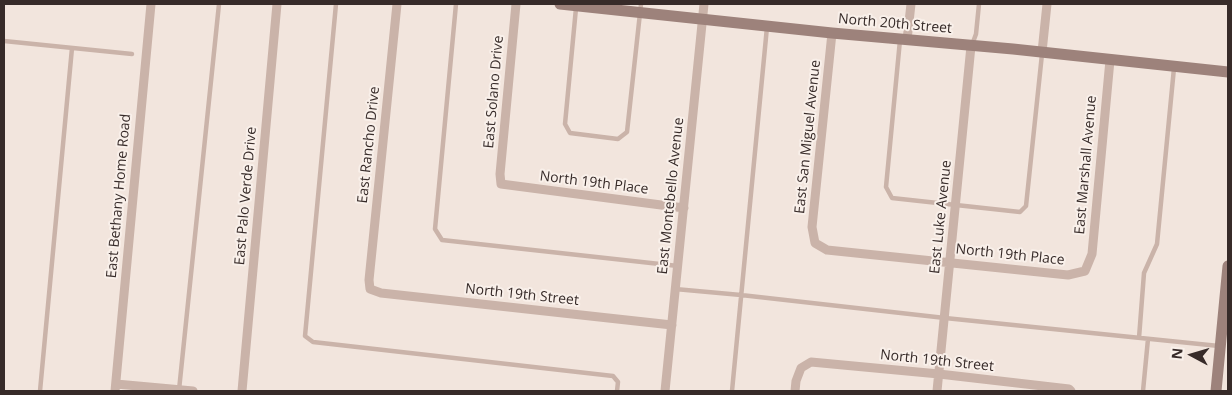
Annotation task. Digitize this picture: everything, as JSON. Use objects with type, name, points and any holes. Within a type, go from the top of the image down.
[{"type":"street","name":"East Bethany Home Road","points":[[115,387],[151,4]]},
{"type":"street","name":"East Palo Verde Drive","points":[[242,391],[277,4]]},
{"type":"street","name":"East Rancho Drive","points":[[370,289],[369,280],[397,4]]},
{"type":"street","name":"East Solano Drive","points":[[501,184],[501,164],[516,4]]},
{"type":"street","name":"North 20th Street","points":[[560,4],[641,8],[703,19],[767,26],[1228,72]]},
{"type":"street","name":"East Montebello Avenue","points":[[666,391],[704,4]]},
{"type":"street","points":[[904,40],[912,4]]},
{"type":"street","points":[[1042,52],[1047,4]]},
{"type":"street","name":"East San Miguel Avenue","points":[[815,242],[812,227],[832,33]]},
{"type":"street","name":"East Luke Avenue","points":[[937,391],[971,46]]},
{"type":"street","name":"East Marshall Avenue","points":[[1085,271],[1092,254],[1110,60]]},
{"type":"street","name":"North 19th Place","points":[[501,184],[684,208]]},
{"type":"street","name":"North 19th Place","points":[[815,242],[826,250],[1068,275],[1085,271]]},
{"type":"street","points":[[1216,391],[1228,266]]},
{"type":"street","name":"North 19th Street","points":[[370,289],[381,294],[672,324]]},
{"type":"street","name":"North 19th Street","points":[[795,391],[796,381],[801,368],[811,362],[938,374],[1069,389],[1071,391]]},
{"type":"street","points":[[115,387],[193,391]]},
{"type":"lane","points":[[179,390],[219,4]]},
{"type":"lane","points":[[336,4],[306,336],[313,342],[613,376],[618,382],[617,391]]},
{"type":"lane","points":[[456,4],[435,229],[442,240],[678,266]]},
{"type":"lane","points":[[971,46],[976,34],[979,4]]},
{"type":"lane","points":[[577,6],[565,124],[570,133],[618,139],[627,132],[641,8]]},
{"type":"lane","points":[[732,391],[767,26]]},
{"type":"lane","points":[[904,40],[886,187],[892,198],[1020,212],[1026,206],[1042,52]]},
{"type":"lane","points":[[4,41],[132,54]]},
{"type":"lane","points":[[40,391],[72,48]]},
{"type":"lane","points":[[1139,338],[1144,273],[1157,244],[1174,67]]},
{"type":"lane","points":[[676,289],[1221,346]]},
{"type":"lane","points":[[1143,391],[1148,339]]}]
